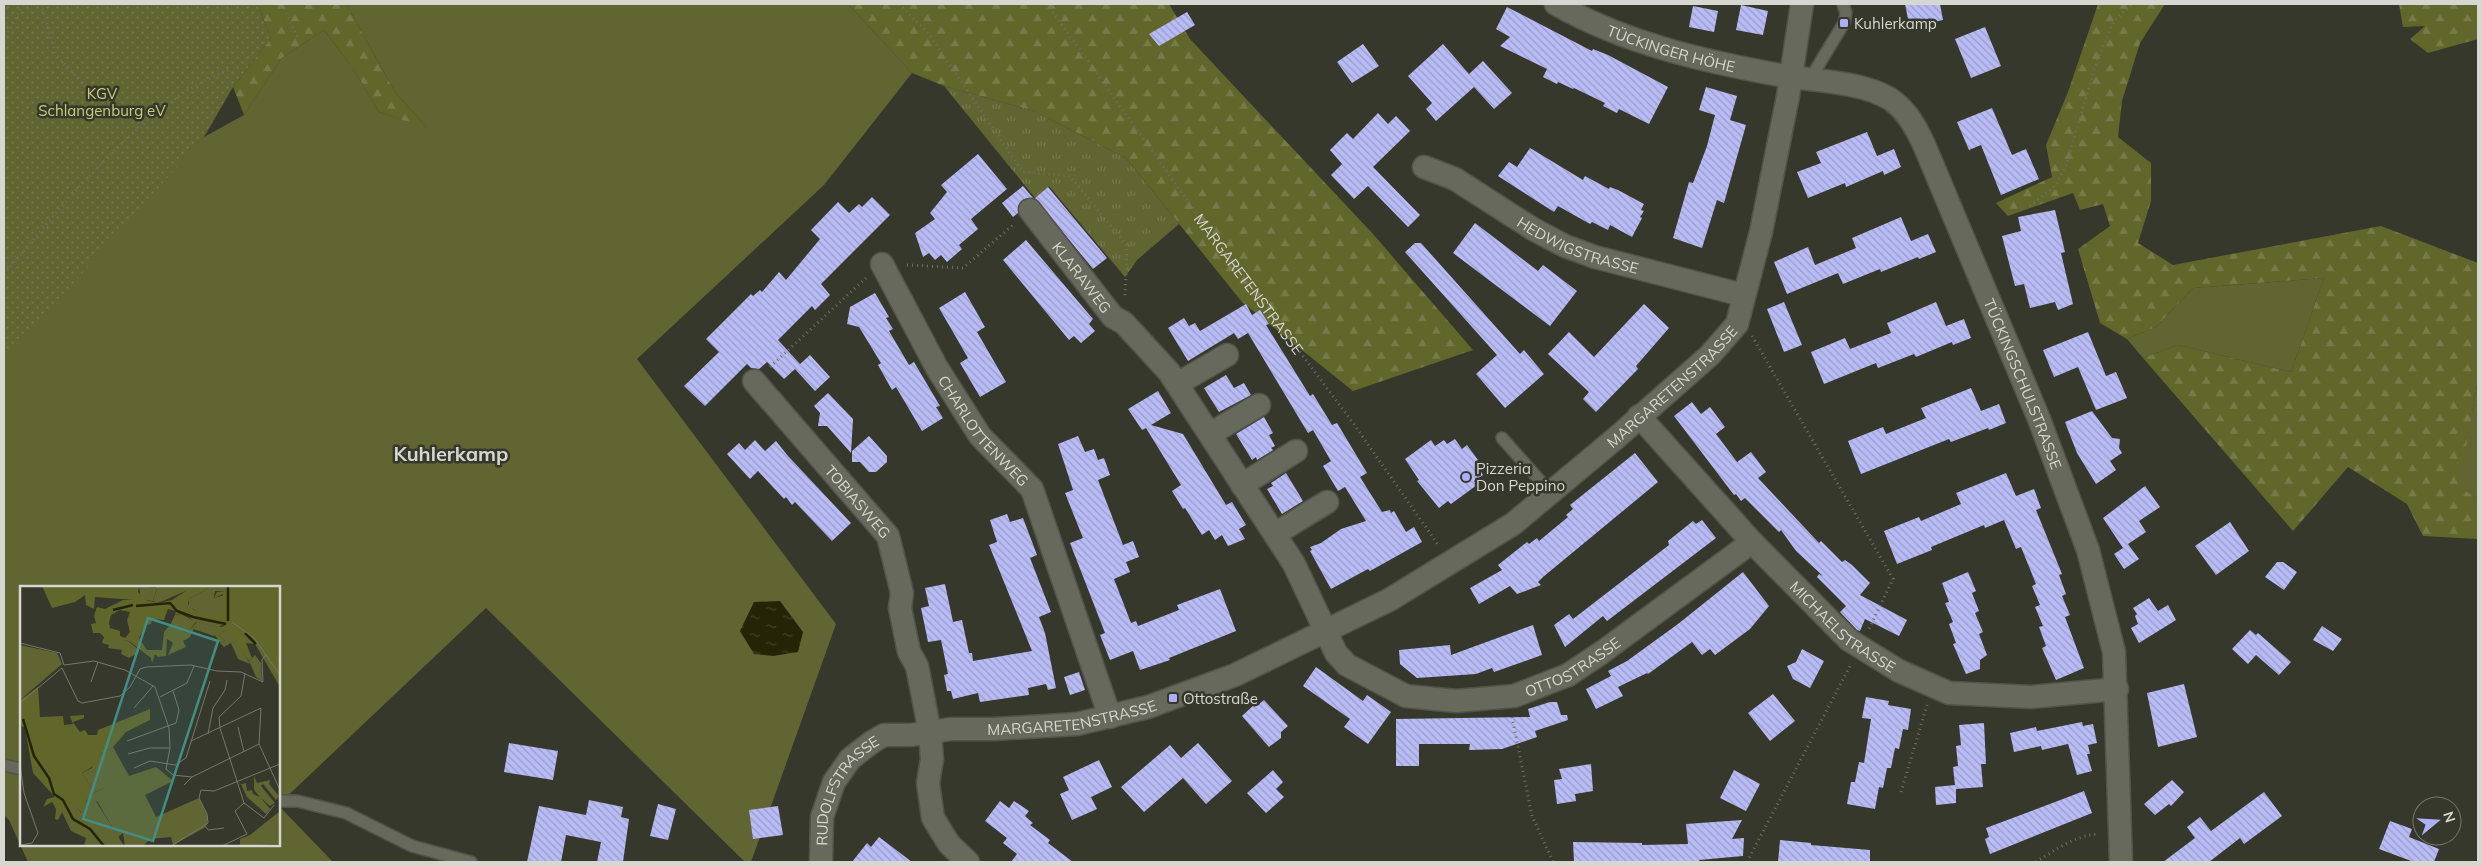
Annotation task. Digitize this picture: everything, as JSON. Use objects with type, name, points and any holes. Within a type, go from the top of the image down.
[{"type":"street","name":"TÜCKINGER HÖHE","points":[[1556,4],[1646,44],[1800,78]]},
{"type":"street","points":[[1800,78],[1802,4]]},
{"type":"street","name":"MARGARETENSTRASSE","points":[[930,733],[951,729],[1050,727],[1110,717],[1148,708],[1235,675],[1326,632],[1389,600],[1513,524],[1710,355],[1737,324],[1800,78]]},
{"type":"street","name":"TÜCKINGSCHULSTRASSE","points":[[1800,78],[1878,93],[1900,107],[1918,131],[2039,419],[2088,550],[2114,652],[2117,689],[2122,862]]},
{"type":"street","name":"HEDWIGSTRASSE","points":[[1424,167],[1455,179],[1533,229],[1565,246],[1595,257],[1743,295]]},
{"type":"street","name":"KLARAWEG","points":[[1030,210],[1113,317],[1124,323],[1170,372],[1294,564],[1326,632]]},
{"type":"street","name":"CHARLOTTENWEG","points":[[882,264],[937,368],[980,436],[1032,489],[1110,717]]},
{"type":"street","points":[[1178,384],[1227,354]]},
{"type":"street","name":"TOBIASWEG","points":[[754,381],[888,536],[902,593],[900,608],[907,643],[909,652],[917,666],[930,733]]},
{"type":"street","points":[[1210,434],[1259,405]]},
{"type":"street","name":"MICHAELSTRASSE","points":[[1639,416],[1752,542],[1849,640],[1899,671],[1949,693],[2031,697],[2117,689]]},
{"type":"street","points":[[1242,484],[1296,451]]},
{"type":"street","points":[[1274,534],[1327,502]]},
{"type":"street","name":"OTTOSTRASSE","points":[[1326,632],[1336,653],[1347,665],[1406,696],[1456,701],[1508,697],[1568,675],[1601,653],[1752,542]]},
{"type":"street","points":[[930,733],[932,759],[928,783],[933,818],[949,844],[968,862]]},
{"type":"street","name":"RUDOLFSTRASSE","points":[[821,862],[822,817],[824,809],[834,782],[850,759],[872,742],[884,736],[930,733]]},
{"type":"lane","points":[[1800,78],[1844,23],[1846,13],[1843,4]]},
{"type":"lane","points":[[1502,438],[1551,492]]},
{"type":"lane","points":[[4,765],[20,769]]},
{"type":"lane","points":[[280,802],[297,801],[346,813],[412,846],[471,862]]},
{"type":"path","points":[[4,41],[23,4]]},
{"type":"path","points":[[41,4],[56,55],[86,87],[142,125]]},
{"type":"path","points":[[282,4],[300,40]]},
{"type":"path","points":[[899,4],[928,33],[1023,172],[1070,176],[1127,246],[1124,323]]},
{"type":"path","name":"MARGARETENSTRASSE","points":[[1047,4],[1197,214],[1353,423],[1451,562]]},
{"type":"path","points":[[2030,206],[2056,185],[2066,165],[2097,60],[2114,22],[2132,4]]},
{"type":"path","points":[[4,274],[91,173],[142,125],[183,94],[229,69]]},
{"type":"path","points":[[754,381],[882,264],[963,268],[1030,210]]},
{"type":"path","points":[[1737,324],[1748,329],[1761,349],[1893,579],[1747,862]]},
{"type":"path","points":[[1900,792],[1933,686]]},
{"type":"path","points":[[1508,697],[1532,816],[1553,862]]},
{"type":"path","points":[[2036,862],[2058,847],[2090,835],[2120,834]]},
{"type":"green space","name":"KGV Schlangenburg eV","points":[[4,4],[257,4],[271,38],[233,87],[204,137],[4,360]]},
{"type":"green space","points":[[257,4],[349,4],[348,7],[395,92],[428,129],[379,112],[354,70],[324,30],[282,58],[244,115],[233,87],[271,38]]},
{"type":"green space","points":[[349,4],[848,4],[912,73],[824,185],[637,359],[836,624],[751,862],[745,862],[486,608],[280,803],[280,586],[20,586],[20,844],[9,820],[4,815],[4,357],[160,176],[204,137],[244,115],[282,58],[324,30],[354,70],[379,112],[427,128],[395,92],[348,7]]},
{"type":"green space","points":[[848,4],[1169,4],[1190,39],[1373,234],[1473,350],[1353,391],[1242,302],[1126,158],[1034,111],[944,86],[912,73]]},
{"type":"green space","points":[[2098,4],[2165,4],[2140,43],[2122,101],[2118,137],[2151,163],[2151,201],[2138,243],[2173,265],[2381,226],[2478,263],[2478,380],[2459,487],[2478,499],[2478,539],[2423,536],[2407,504],[2348,467],[2293,531],[2143,358],[2178,345],[2291,372],[2324,278],[2193,288],[2156,327],[2127,339],[2100,323],[2078,249],[2110,226],[2103,204],[2080,210],[2073,193],[2008,216],[1996,203],[2052,177],[2046,145],[2068,92]]},
{"type":"green space","points":[[2399,4],[2478,4],[2478,39],[2428,53],[2410,39],[2425,26],[2403,27]]},
{"type":"green space","points":[[944,86],[1034,111],[1126,158],[1179,224],[1137,260],[1125,277],[1049,186],[1035,198]]},
{"type":"green space","points":[[2324,278],[2291,372],[2178,345],[2143,358],[2127,339],[2156,327],[2193,288]]},
{"type":"green space","points":[[2478,380],[2478,499],[2458,488]]},
{"type":"green space","points":[[280,807],[333,862],[28,862],[21,846],[280,846]]},
{"type":"water","points":[[780,601],[803,632],[798,652],[773,656],[754,654],[740,631],[754,602]]},
{"type":"building","points":[[1905,4],[1940,4],[1943,20],[1921,25],[1920,21],[1909,24]]},
{"type":"building","points":[[1741,5],[1768,11],[1763,35],[1736,30]]},
{"type":"building","points":[[1693,6],[1718,11],[1714,32],[1689,27]]},
{"type":"building","points":[[1507,7],[1592,51],[1593,49],[1608,55],[1668,87],[1649,124],[1619,109],[1617,113],[1603,106],[1605,103],[1574,88],[1558,82],[1557,84],[1543,77],[1547,69],[1500,46],[1510,37],[1496,29]]},
{"type":"building","points":[[1187,12],[1195,25],[1159,46],[1149,34]]},
{"type":"building","points":[[1985,27],[2001,66],[1971,78],[1955,39]]},
{"type":"building","points":[[1363,44],[1379,66],[1352,83],[1337,62]]},
{"type":"building","points":[[1443,44],[1469,74],[1483,61],[1512,93],[1494,109],[1474,87],[1436,121],[1426,109],[1432,103],[1408,76]]},
{"type":"building","points":[[1706,87],[1737,96],[1730,120],[1746,125],[1724,203],[1717,200],[1702,248],[1673,238],[1689,182],[1693,183],[1707,146],[1715,115],[1699,110]]},
{"type":"building","points":[[1992,108],[2012,155],[2026,149],[2039,179],[2001,195],[1981,145],[1969,150],[1957,122]]},
{"type":"building","points":[[1378,113],[1388,124],[1396,116],[1410,131],[1373,167],[1420,215],[1408,227],[1368,186],[1354,199],[1331,175],[1342,164],[1330,150],[1347,133],[1353,139]]},
{"type":"building","points":[[1867,132],[1877,156],[1894,149],[1901,167],[1884,175],[1883,171],[1846,187],[1845,183],[1808,198],[1797,172],[1821,163],[1816,152]]},
{"type":"building","points":[[1530,148],[1583,180],[1585,176],[1609,189],[1610,187],[1618,190],[1644,204],[1641,210],[1644,211],[1640,217],[1642,218],[1632,237],[1610,225],[1608,230],[1592,222],[1590,224],[1558,206],[1554,212],[1498,176],[1509,162],[1517,167]]},
{"type":"building","points":[[978,154],[1007,189],[971,219],[978,229],[959,245],[962,249],[947,262],[941,255],[935,260],[929,253],[923,257],[915,233],[935,219],[930,213],[947,192],[941,185]]},
{"type":"building","points":[[1023,186],[1033,198],[1022,200],[1018,206],[1018,213],[1013,217],[1002,203]]},
{"type":"building","points":[[1048,187],[1107,258],[1093,269],[1035,198]]},
{"type":"building","points":[[872,197],[890,215],[821,284],[830,295],[815,310],[812,306],[778,340],[800,364],[810,355],[830,377],[815,391],[795,369],[784,379],[767,362],[759,369],[751,368],[747,364],[705,406],[684,386],[719,352],[706,339],[751,294],[753,296],[760,290],[762,292],[779,272],[786,280],[820,239],[811,230],[838,202],[849,213],[859,204],[862,207]]},
{"type":"building","points":[[2055,210],[2065,252],[2061,253],[2073,304],[2058,310],[2055,302],[2030,308],[2024,284],[2015,286],[2002,236],[2021,231],[2018,217]]},
{"type":"building","points":[[1901,217],[1911,241],[1928,234],[1936,252],[1881,272],[1880,269],[1843,284],[1838,273],[1787,294],[1774,262],[1808,247],[1815,265],[1856,248],[1852,238]]},
{"type":"building","points":[[1475,223],[1538,271],[1543,265],[1577,291],[1550,326],[1453,253]]},
{"type":"building","points":[[1026,240],[1093,319],[1089,324],[1095,331],[1081,343],[1074,336],[1069,340],[1003,260]]},
{"type":"building","points":[[1415,243],[1421,243],[1520,354],[1524,350],[1544,374],[1505,408],[1476,374],[1497,355],[1405,252]]},
{"type":"building","points":[[965,292],[985,327],[977,332],[1006,382],[980,397],[960,363],[968,358],[939,308]]},
{"type":"building","points":[[875,293],[889,317],[886,318],[893,329],[889,331],[909,365],[914,362],[940,406],[936,407],[943,418],[922,431],[896,387],[892,390],[878,365],[881,363],[859,327],[847,324],[850,307]]},
{"type":"building","points":[[1784,302],[1802,345],[1784,352],[1767,309]]},
{"type":"building","points":[[1936,302],[1946,326],[1964,319],[1971,338],[1953,345],[1952,342],[1916,357],[1914,354],[1878,368],[1876,363],[1824,384],[1811,352],[1845,338],[1850,349],[1891,333],[1887,323]]},
{"type":"building","points":[[1246,304],[1252,315],[1260,310],[1269,324],[1266,325],[1310,396],[1313,394],[1332,425],[1337,423],[1367,473],[1360,477],[1382,512],[1390,510],[1391,513],[1394,511],[1406,532],[1414,527],[1422,542],[1370,571],[1368,569],[1331,589],[1310,551],[1312,550],[1310,547],[1321,543],[1341,529],[1366,521],[1345,487],[1338,491],[1323,466],[1331,461],[1313,430],[1308,433],[1248,333],[1238,339],[1234,333],[1188,361],[1168,328],[1184,318],[1189,326],[1195,323],[1200,331]]},
{"type":"building","points":[[1644,304],[1669,328],[1636,366],[1638,369],[1596,412],[1583,399],[1589,392],[1548,354],[1569,332],[1594,357]]},
{"type":"building","points":[[2088,332],[2106,376],[2116,372],[2127,398],[2096,410],[2078,367],[2054,377],[2043,350]]},
{"type":"building","points":[[1226,375],[1234,388],[1244,383],[1251,395],[1219,412],[1204,388]]},
{"type":"building","points":[[1971,388],[1981,411],[1999,404],[2006,423],[1951,442],[1949,439],[1861,474],[1848,441],[1883,427],[1886,434],[1926,418],[1921,408]]},
{"type":"building","points":[[1158,391],[1171,413],[1151,425],[1183,434],[1226,505],[1232,502],[1246,525],[1239,529],[1245,539],[1228,546],[1222,535],[1215,540],[1209,530],[1202,535],[1172,491],[1181,485],[1146,428],[1142,430],[1128,409]]},
{"type":"building","points":[[828,393],[853,419],[851,453],[827,426],[818,426],[820,413],[814,406]]},
{"type":"building","points":[[1692,402],[1701,414],[1710,407],[1725,427],[1716,434],[1737,462],[1751,452],[1766,472],[1758,478],[1819,543],[1821,541],[1842,562],[1845,560],[1852,565],[1870,583],[1860,595],[1907,620],[1899,636],[1865,619],[1860,631],[1857,630],[1840,612],[1846,606],[1817,577],[1819,574],[1823,576],[1796,551],[1781,530],[1779,532],[1745,498],[1741,501],[1736,494],[1734,495],[1674,416]]},
{"type":"building","points":[[2092,411],[2112,438],[2120,439],[2119,448],[2122,453],[2110,461],[2116,470],[2096,484],[2077,453],[2065,422]]},
{"type":"building","points":[[1264,417],[1273,433],[1269,435],[1275,446],[1271,448],[1273,450],[1257,460],[1256,457],[1252,460],[1236,434]]},
{"type":"building","points":[[869,436],[887,456],[887,462],[876,472],[869,472],[860,462],[852,462],[852,451]]},
{"type":"building","points":[[1078,436],[1085,452],[1094,449],[1098,460],[1104,458],[1110,475],[1098,480],[1123,545],[1133,541],[1139,557],[1126,562],[1130,572],[1114,579],[1131,623],[1136,621],[1138,626],[1179,610],[1177,605],[1220,589],[1236,631],[1169,658],[1170,660],[1140,670],[1133,651],[1110,660],[1100,635],[1105,633],[1070,543],[1083,538],[1065,493],[1073,490],[1058,444]]},
{"type":"building","points":[[1455,439],[1462,449],[1467,445],[1478,460],[1475,462],[1483,475],[1474,481],[1477,485],[1451,504],[1448,501],[1439,508],[1417,481],[1419,480],[1405,459],[1431,440],[1435,446],[1444,440],[1447,444]]},
{"type":"building","points":[[755,440],[765,451],[776,441],[851,523],[832,541],[795,502],[792,505],[786,497],[784,499],[758,471],[750,479],[727,454],[739,443],[745,450]]},
{"type":"building","points":[[1635,453],[1658,482],[1543,577],[1538,582],[1541,585],[1517,594],[1510,586],[1479,604],[1470,588],[1502,570],[1498,565],[1527,542],[1529,544],[1537,538],[1539,541],[1568,517],[1566,515],[1573,509],[1570,505]]},
{"type":"building","points":[[1286,473],[1303,501],[1282,514],[1267,489],[1273,486],[1271,483]]},
{"type":"building","points":[[2006,473],[2016,496],[2034,489],[2041,508],[2036,510],[2062,574],[2059,575],[2066,594],[2062,596],[2070,615],[2065,617],[2084,668],[2056,680],[2042,648],[2046,646],[2039,627],[2043,626],[2035,607],[2040,605],[2032,586],[2036,584],[2021,547],[2016,549],[2004,520],[1985,528],[1984,525],[1931,547],[1932,550],[1897,564],[1884,531],[1919,517],[1921,521],[1961,504],[1956,493]]},
{"type":"building","points":[[2145,486],[2160,507],[2139,521],[2146,532],[2128,544],[2139,559],[2124,569],[2114,554],[2123,548],[2103,518]]},
{"type":"building","points":[[1007,514],[1010,522],[1023,518],[1037,555],[1030,558],[1051,612],[1039,617],[1045,633],[1056,688],[1048,690],[1046,684],[1028,688],[1029,695],[980,702],[978,693],[953,699],[951,691],[947,691],[944,675],[948,674],[941,640],[928,642],[921,608],[929,606],[925,588],[945,584],[953,622],[962,620],[969,653],[972,653],[973,661],[1032,651],[989,545],[997,542],[990,520]]},
{"type":"building","points":[[1702,520],[1716,538],[1607,621],[1603,616],[1565,647],[1554,625],[1569,614],[1573,619],[1669,545],[1668,541],[1693,521],[1696,524]]},
{"type":"building","points":[[2230,522],[2249,551],[2216,575],[2195,546]]},
{"type":"building","points":[[2277,562],[2283,562],[2297,572],[2284,590],[2265,577]]},
{"type":"building","points":[[1743,572],[1769,606],[1750,629],[1715,655],[1710,649],[1702,655],[1692,642],[1648,674],[1618,687],[1623,696],[1596,709],[1586,689],[1611,676],[1608,671],[1627,661],[1678,624]]},
{"type":"building","points":[[1968,572],[1976,591],[1972,593],[1979,611],[1975,613],[1983,632],[1979,634],[1987,655],[1980,660],[1980,669],[1966,674],[1953,644],[1956,643],[1949,624],[1953,622],[1945,603],[1949,602],[1942,583]]},
{"type":"building","points":[[2149,598],[2158,611],[2168,605],[2176,620],[2139,643],[2131,628],[2138,624],[2135,616],[2137,614],[2133,608]]},
{"type":"building","points":[[1533,625],[1542,655],[1494,672],[1492,668],[1476,674],[1417,678],[1400,664],[1399,650],[1450,645],[1451,655]]},
{"type":"building","points":[[2322,626],[2342,639],[2333,651],[2313,640]]},
{"type":"building","points":[[2250,630],[2256,635],[2258,633],[2291,662],[2279,675],[2256,655],[2248,664],[2232,649]]},
{"type":"building","points":[[1802,649],[1824,661],[1810,688],[1793,679],[1787,666],[1796,662]]},
{"type":"building","points":[[1316,667],[1363,701],[1367,695],[1391,712],[1368,744],[1344,727],[1350,719],[1303,686]]},
{"type":"building","points":[[1079,672],[1085,690],[1070,695],[1064,677]]},
{"type":"building","points":[[2184,684],[2197,737],[2158,747],[2147,693]]},
{"type":"building","points":[[1773,694],[1795,721],[1770,741],[1748,713]]},
{"type":"building","points":[[1866,697],[1889,701],[1888,705],[1911,709],[1908,730],[1903,729],[1899,749],[1895,748],[1891,768],[1887,768],[1883,788],[1879,787],[1875,809],[1847,804],[1851,782],[1855,782],[1859,762],[1864,763],[1871,719],[1862,718]]},
{"type":"building","points":[[1264,700],[1288,726],[1281,732],[1281,738],[1269,747],[1242,716],[1256,703],[1258,705]]},
{"type":"building","points":[[1550,702],[1557,702],[1561,715],[1567,715],[1568,720],[1535,731],[1537,737],[1502,749],[1469,750],[1470,744],[1419,744],[1419,766],[1396,766],[1396,719],[1530,717],[1528,709]]},
{"type":"building","points":[[2082,722],[2083,726],[2093,724],[2097,743],[2088,745],[2090,754],[2087,754],[2092,771],[2077,775],[2067,740],[2068,744],[2042,750],[2041,746],[2014,752],[2010,733],[2036,727],[2037,731]]},
{"type":"building","points":[[1984,723],[1986,764],[1981,764],[1983,787],[1956,789],[1956,803],[1936,805],[1935,787],[1955,785],[1953,767],[1958,766],[1956,746],[1961,745],[1959,725]]},
{"type":"building","points":[[509,743],[558,751],[553,780],[504,772]]},
{"type":"building","points":[[1198,743],[1232,781],[1206,804],[1183,778],[1144,812],[1121,787],[1170,745],[1181,758]]},
{"type":"building","points":[[1099,760],[1112,787],[1091,797],[1097,809],[1072,820],[1060,794],[1069,790],[1063,777]]},
{"type":"building","points":[[1591,764],[1593,791],[1575,794],[1576,801],[1557,804],[1554,780],[1562,779],[1559,769]]},
{"type":"building","points":[[1273,770],[1283,782],[1276,789],[1284,797],[1266,813],[1247,793]]},
{"type":"building","points":[[1734,770],[1760,784],[1746,811],[1720,798]]},
{"type":"building","points":[[2172,780],[2184,792],[2171,806],[2169,804],[2155,815],[2144,804]]},
{"type":"building","points":[[2084,791],[2092,813],[1990,854],[1985,839],[1989,837],[1986,828]]},
{"type":"building","points":[[2264,792],[2282,816],[2244,844],[2240,838],[2209,862],[2163,862],[2195,838],[2187,827],[2200,817],[2211,831]]},
{"type":"building","points":[[589,800],[623,807],[621,817],[629,819],[623,862],[597,862],[601,842],[566,835],[561,862],[527,862],[539,806],[586,815]]},
{"type":"building","points":[[1000,801],[1009,808],[1014,801],[1029,811],[1025,816],[1033,823],[1030,825],[1050,840],[1048,843],[1073,862],[1011,862],[1017,854],[1003,843],[1007,838],[985,821]]},
{"type":"building","points":[[658,804],[676,809],[668,840],[650,836]]},
{"type":"building","points":[[778,806],[783,835],[753,839],[749,810]]},
{"type":"building","points":[[1742,820],[1732,839],[1744,838],[1743,856],[1699,860],[1700,862],[1574,862],[1573,842],[1642,843],[1642,845],[1688,844],[1686,824]]},
{"type":"building","points":[[2390,821],[2412,829],[2409,837],[2412,838],[2412,846],[2432,846],[2439,849],[2434,862],[2414,862],[2379,849]]},
{"type":"building","points":[[879,837],[912,862],[852,862],[867,843],[871,847]]},
{"type":"building","points":[[1780,840],[1811,843],[1811,845],[1870,850],[1870,862],[1778,862]]},
{"type":"place","name":"Kuhlerkamp","points":[[1844,23]]},
{"type":"place","name":"Pizzeria Don Peppino","points":[[1466,477]]},
{"type":"place","name":"Ottostraße","points":[[1173,698]]},
{"type":"district","name":"Kuhlerkamp","points":[[451,453]]}]
